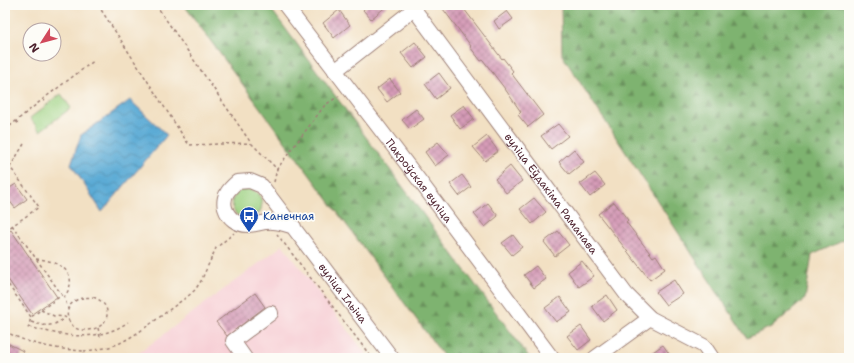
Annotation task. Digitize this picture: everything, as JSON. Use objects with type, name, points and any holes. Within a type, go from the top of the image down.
[{"type":"street","name":"Пакроўская вуліца","points":[[285,5],[419,180],[552,358]]},
{"type":"street","points":[[335,70],[413,6]]},
{"type":"street","name":"вуліца Еўдакіма Раманава","points":[[413,6],[626,294],[650,318],[704,346],[712,358]]},
{"type":"street","name":"вуліца Ільіча","points":[[294,227],[273,222],[259,222],[248,225],[236,223],[227,214],[223,202],[228,190],[237,182],[250,181],[262,186],[294,227],[392,358]]},
{"type":"street","points":[[246,358],[233,341],[271,312]]},
{"type":"street","points":[[595,358],[650,318]]},
{"type":"path","points":[[98,5],[188,145],[251,143]]},
{"type":"path","points":[[156,5],[251,143],[277,169]]},
{"type":"path","points":[[5,130],[95,60]]},
{"type":"path","points":[[269,195],[277,169],[325,105],[349,89]]},
{"type":"path","points":[[43,99],[47,104]]},
{"type":"path","points":[[16,121],[19,125]]},
{"type":"path","points":[[10,167],[24,144]]},
{"type":"path","points":[[5,160],[39,207],[5,230]]},
{"type":"path","points":[[12,225],[64,296],[68,309],[67,317],[72,326],[76,329],[85,330],[98,328],[104,322],[107,314],[105,306],[101,301],[93,297],[76,300],[68,309]]},
{"type":"path","points":[[5,331],[23,341],[64,350],[84,351],[119,344],[136,334],[194,290],[201,281],[216,248],[236,232]]},
{"type":"path","points":[[274,233],[277,234],[290,250],[372,358]]},
{"type":"path","points":[[36,259],[62,266],[71,280],[70,286],[64,296]]},
{"type":"path","points":[[5,281],[31,317]]},
{"type":"path","points":[[62,295],[31,317],[29,328],[65,335],[91,336],[110,332],[120,328],[128,322]]},
{"type":"path","points":[[41,310],[54,316],[67,317]]},
{"type":"path","points":[[30,322],[47,326],[54,325],[67,317]]},
{"type":"path","points":[[98,328],[100,337]]},
{"type":"path","points":[[83,358],[84,351]]},
{"type":"shaded area","points":[[282,244],[369,358],[132,358],[279,248]]},
{"type":"green space","points":[[184,5],[268,5],[529,358],[445,358]]},
{"type":"green space","points":[[561,5],[849,5],[849,238],[812,255],[805,299],[773,326],[747,338],[562,55]]},
{"type":"green space","points":[[61,94],[71,108],[40,131],[30,118]]},
{"type":"green space","points":[[247,189],[258,193],[262,204],[258,215],[247,219],[236,215],[232,204],[236,193]]},
{"type":"water","points":[[130,100],[167,135],[102,212],[71,164],[81,135]]},
{"type":"building","points":[[368,5],[388,5],[371,19],[363,10]]},
{"type":"building","points":[[440,5],[461,5],[502,59],[503,58],[513,71],[511,73],[543,115],[528,127],[518,115],[521,112],[505,89],[483,60],[481,61],[470,47],[471,46]]},
{"type":"building","points":[[339,10],[350,25],[334,38],[323,23]]},
{"type":"building","points":[[507,11],[513,19],[499,29],[494,21]]},
{"type":"building","points":[[415,42],[427,57],[413,68],[401,53]]},
{"type":"building","points":[[439,73],[450,88],[436,99],[425,84]]},
{"type":"building","points":[[390,79],[400,92],[387,102],[377,89]]},
{"type":"building","points":[[464,105],[474,119],[460,129],[450,115]]},
{"type":"building","points":[[416,109],[424,119],[410,129],[402,120]]},
{"type":"building","points":[[558,124],[568,136],[551,149],[541,136]]},
{"type":"building","points":[[487,136],[498,151],[485,161],[473,147]]},
{"type":"building","points":[[438,142],[449,155],[435,166],[425,152]]},
{"type":"building","points":[[574,149],[584,162],[569,174],[559,162]]},
{"type":"building","points":[[510,166],[522,181],[506,193],[495,179]]},
{"type":"building","points":[[595,173],[605,185],[590,197],[580,184]]},
{"type":"building","points":[[462,175],[471,187],[459,196],[450,184]]},
{"type":"building","points":[[16,184],[27,199],[15,208],[5,195],[5,191]]},
{"type":"building","points":[[534,198],[546,212],[532,224],[520,209]]},
{"type":"building","points":[[614,202],[628,220],[626,222],[653,257],[656,255],[665,269],[650,280],[598,214]]},
{"type":"building","points":[[488,203],[498,216],[485,227],[474,214]]},
{"type":"building","points":[[11,230],[57,297],[32,314],[5,275],[5,234]]},
{"type":"building","points":[[558,231],[569,245],[555,256],[544,242]]},
{"type":"building","points":[[513,235],[522,247],[512,255],[502,243]]},
{"type":"building","points":[[582,261],[594,276],[579,287],[568,272]]},
{"type":"building","points":[[536,266],[546,279],[534,288],[524,275]]},
{"type":"building","points":[[674,280],[683,294],[666,305],[656,292]]},
{"type":"building","points":[[255,293],[265,307],[227,336],[216,322]]},
{"type":"building","points":[[607,295],[617,310],[603,321],[592,306]]},
{"type":"building","points":[[560,297],[571,312],[556,322],[545,308]]},
{"type":"building","points":[[581,326],[591,340],[578,350],[567,336]]},
{"type":"building","points":[[5,342],[23,351],[20,358],[5,358]]},
{"type":"building","points":[[663,345],[672,358],[644,358]]},
{"type":"place","name":"Канечная","points":[[249,233]]}]
